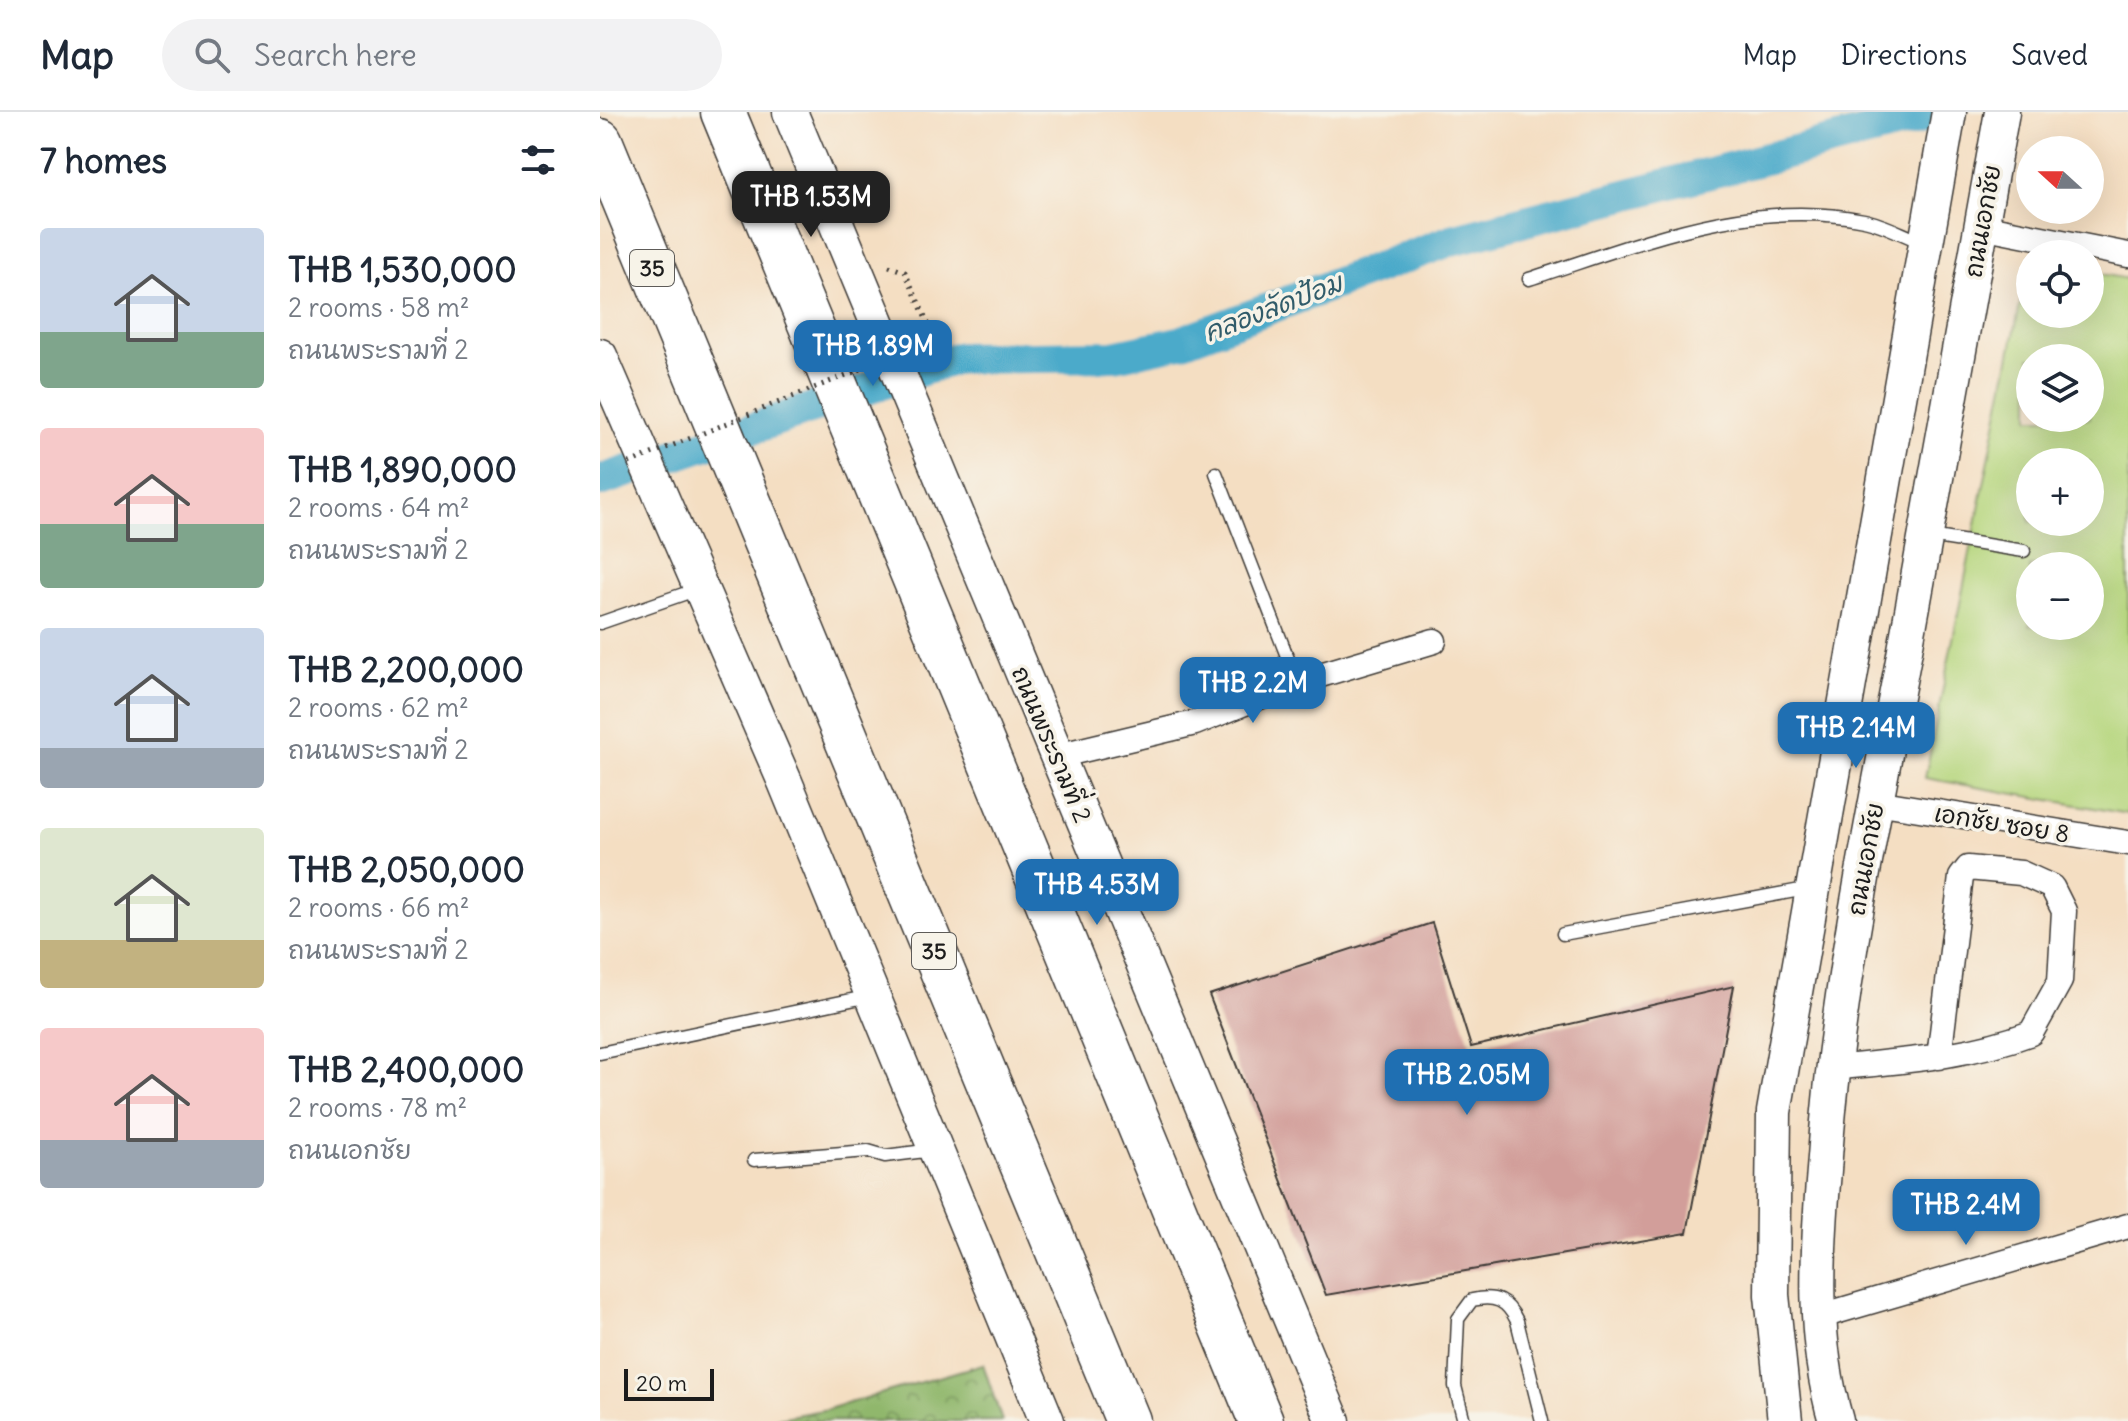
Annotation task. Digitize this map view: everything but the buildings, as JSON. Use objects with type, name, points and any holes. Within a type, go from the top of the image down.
[{"type":"highway","points":[[723,112],[1261,1421]]},
{"type":"highway","points":[[734,112],[809,323]]},
{"type":"highway","name":"35","points":[[600,141],[1128,1421]]},
{"type":"main road","name":"ถนนพระรามที่ 2","points":[[790,112],[1333,1421]]},
{"type":"main road","name":"ถนนเอกชัย","points":[[1785,1421],[1772,1295],[1774,1112],[1947,123]]},
{"type":"main road","name":"ถนนเอกชัย","points":[[1836,1421],[1826,1386],[1818,1317],[1821,1203],[1833,1068],[1857,902],[1927,535],[2000,123]]},
{"type":"main road","points":[[600,356],[785,782],[870,996],[1047,1421]]},
{"type":"main road","points":[[1830,796],[1876,802]]},
{"type":"street","points":[[1981,226],[2128,255]]},
{"type":"street","points":[[1057,756],[1195,723],[1297,682],[1434,641]]},
{"type":"street","name":"เอกชัย ซอย 8","points":[[1876,802],[2128,843]]},
{"type":"street","points":[[1833,1068],[1939,1057],[2001,1044],[2031,1033],[2060,981],[2064,911],[2052,887],[2021,873],[1968,868],[1961,877],[1939,1057]]},
{"type":"street","points":[[1818,1317],[2128,1226]]},
{"type":"lane","points":[[1529,279],[1719,220],[1808,214],[1867,221],[1925,243]]},
{"type":"lane","points":[[1216,473],[1297,682]]},
{"type":"lane","points":[[1927,535],[2024,551]]},
{"type":"lane","points":[[600,623],[701,588]]},
{"type":"lane","points":[[1563,934],[1814,887]]},
{"type":"lane","points":[[600,1053],[870,996]]},
{"type":"lane","points":[[754,1160],[868,1151],[885,1156],[936,1149]]},
{"type":"lane","points":[[1464,1421],[1455,1386],[1458,1319],[1472,1300],[1490,1296],[1510,1307],[1517,1321],[1542,1421]]},
{"type":"path","points":[[629,463],[935,339],[905,272],[847,250]]},
{"type":"green space","points":[[2104,275],[2128,279],[2128,814],[1925,778],[2016,325],[2016,328],[2104,328]]},
{"type":"green space","points":[[983,1364],[1002,1421],[762,1421],[828,1409]]},
{"type":"waterway","name":"คลองลัดป้อม","points":[[600,481],[957,358],[1114,356],[1180,342],[1452,240],[1945,112]]}]
